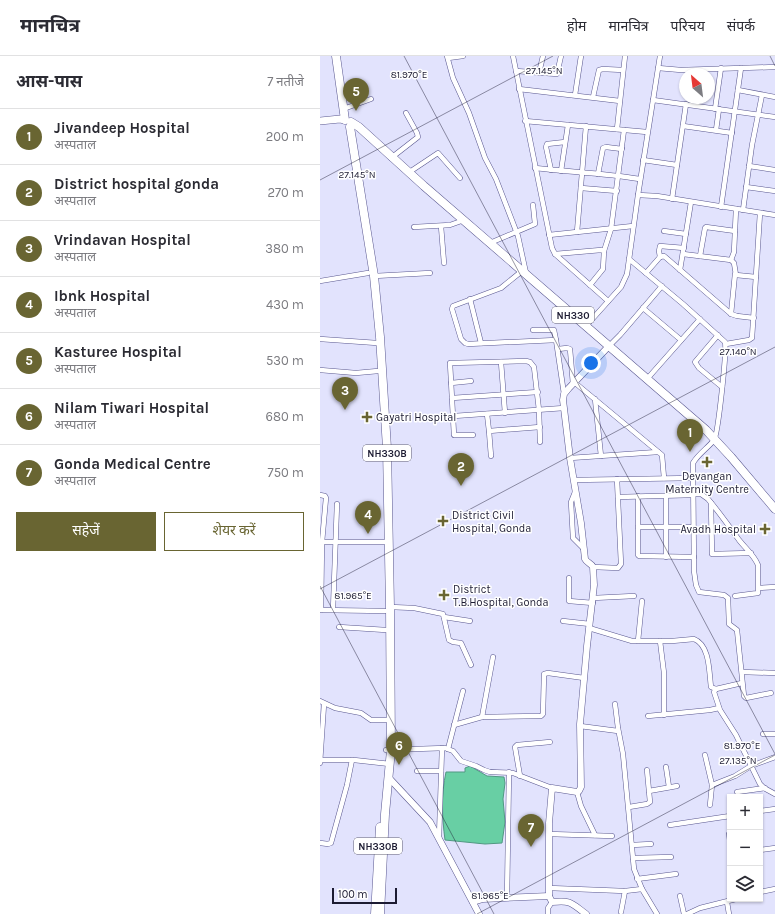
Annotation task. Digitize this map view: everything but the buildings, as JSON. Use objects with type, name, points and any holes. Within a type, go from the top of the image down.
[{"type":"highway","points":[[336,56],[347,123]]},
{"type":"highway","points":[[340,86],[346,108],[347,123]]},
{"type":"highway","name":"NH330","points":[[347,123],[362,130],[408,173],[647,379],[715,440],[775,509]]},
{"type":"highway","name":"NH330B","points":[[347,123],[380,337],[386,448],[389,778],[385,814],[380,914]]},
{"type":"highway","name":"NH330B","points":[[371,274],[384,454],[384,542],[388,609],[386,630],[388,750]]},
{"type":"highway","name":"NH330B","points":[[375,914],[378,848],[388,764]]},
{"type":"main road","points":[[320,121],[347,123]]},
{"type":"street","points":[[463,56],[448,57],[453,78],[469,113],[485,158],[496,180],[516,231],[525,273],[501,288],[455,304],[452,309],[462,341],[468,344],[556,340]]},
{"type":"street","points":[[513,56],[552,248],[555,254],[608,301]]},
{"type":"street","points":[[538,73],[543,56]]},
{"type":"street","points":[[516,71],[557,74],[561,56]]},
{"type":"street","points":[[575,95],[581,56]]},
{"type":"street","points":[[617,129],[624,56]]},
{"type":"street","points":[[586,326],[625,281],[660,56]]},
{"type":"street","points":[[658,68],[681,70],[775,67]]},
{"type":"street","points":[[593,97],[600,70],[603,68],[623,70]]},
{"type":"street","points":[[716,130],[721,68]]},
{"type":"street","points":[[721,207],[741,68]]},
{"type":"street","points":[[519,89],[620,101]]},
{"type":"street","points":[[738,90],[775,97]]},
{"type":"street","points":[[743,210],[749,166],[762,95]]},
{"type":"street","points":[[346,108],[371,99]]},
{"type":"street","points":[[653,100],[679,103]]},
{"type":"street","points":[[672,199],[686,104],[775,117]]},
{"type":"street","points":[[391,158],[418,137],[406,113]]},
{"type":"street","points":[[526,121],[647,132]]},
{"type":"street","points":[[561,171],[568,125]]},
{"type":"street","points":[[577,232],[586,126]]},
{"type":"street","points":[[683,126],[732,133]]},
{"type":"street","points":[[590,285],[603,269],[604,251],[611,229],[617,191],[624,130]]},
{"type":"street","points":[[551,170],[547,144],[565,142]]},
{"type":"street","points":[[598,174],[603,148],[622,148]]},
{"type":"street","points":[[408,173],[438,153],[460,178]]},
{"type":"street","points":[[643,160],[677,164]]},
{"type":"street","points":[[749,166],[775,170]]},
{"type":"street","points":[[535,168],[619,175],[640,179]]},
{"type":"street","points":[[746,187],[775,191]]},
{"type":"street","points":[[581,188],[617,191]]},
{"type":"street","points":[[638,195],[775,215]]},
{"type":"street","points":[[680,270],[691,202]]},
{"type":"street","points":[[490,243],[536,224],[533,205]]},
{"type":"street","points":[[731,260],[734,252],[736,209]]},
{"type":"street","points":[[726,344],[752,338],[760,213]]},
{"type":"street","points":[[414,227],[454,225],[464,220]]},
{"type":"street","points":[[441,226],[444,263]]},
{"type":"street","points":[[549,235],[633,226]]},
{"type":"street","points":[[700,256],[706,227],[735,231]]},
{"type":"street","points":[[664,231],[686,234]]},
{"type":"street","points":[[646,273],[660,257],[660,246],[684,248]]},
{"type":"street","points":[[555,254],[604,251]]},
{"type":"street","points":[[683,254],[731,260],[734,263],[735,274],[731,314]]},
{"type":"street","points":[[660,257],[664,256],[731,314],[754,318]]},
{"type":"street","points":[[629,259],[700,318],[723,339],[726,344],[715,440],[696,458],[693,463],[694,571],[697,591],[724,594],[729,600],[729,624],[737,630],[744,696],[746,698],[770,693]]},
{"type":"street","points":[[320,281],[371,274],[430,273]]},
{"type":"street","points":[[735,274],[738,276],[756,277]]},
{"type":"street","points":[[564,394],[620,335],[662,286]]},
{"type":"street","points":[[470,299],[482,343]]},
{"type":"street","points":[[643,308],[681,340]]},
{"type":"street","points":[[647,379],[700,318]]},
{"type":"street","points":[[533,330],[554,330],[564,394],[563,400],[570,458],[586,562],[591,564],[593,567],[620,567],[617,480]]},
{"type":"street","points":[[718,335],[695,362],[699,368],[722,387]]},
{"type":"street","points":[[320,339],[376,343]]},
{"type":"street","points":[[558,349],[570,349],[574,383],[658,452],[662,458],[664,478]]},
{"type":"street","points":[[473,436],[454,436],[450,363],[526,361],[533,364],[534,367],[540,410],[540,442]]},
{"type":"street","points":[[502,362],[505,413]]},
{"type":"street","points":[[320,370],[356,373],[378,371]]},
{"type":"street","points":[[451,383],[472,381]]},
{"type":"street","points":[[452,398],[538,392]]},
{"type":"street","points":[[595,399],[601,456]]},
{"type":"street","points":[[454,416],[564,408]]},
{"type":"street","points":[[487,414],[491,456]]},
{"type":"street","points":[[488,431],[540,427]]},
{"type":"street","points":[[570,458],[658,452]]},
{"type":"street","points":[[574,480],[693,478]]},
{"type":"street","points":[[575,492],[571,502],[572,538],[584,549]]},
{"type":"street","points":[[320,495],[325,496],[326,498],[321,542],[321,610],[414,608],[442,614],[444,617],[470,621]]},
{"type":"street","points":[[618,496],[704,495],[740,542],[751,553],[758,566],[759,592],[757,594],[735,596]]},
{"type":"street","points":[[638,496],[638,555],[694,557]]},
{"type":"street","points":[[666,496],[666,557]]},
{"type":"street","points":[[711,503],[712,554],[751,553]]},
{"type":"street","points":[[333,610],[337,504]]},
{"type":"street","points":[[638,527],[693,527]]},
{"type":"street","points":[[321,542],[384,542]]},
{"type":"street","points":[[593,567],[593,600],[580,726],[580,787],[577,792],[581,806],[595,836]]},
{"type":"street","points":[[569,578],[569,601],[634,596]]},
{"type":"street","points":[[759,588],[775,587]]},
{"type":"street","points":[[638,641],[642,601]]},
{"type":"street","points":[[444,617],[449,640],[461,643],[471,665]]},
{"type":"street","points":[[563,621],[590,626],[626,640],[660,641],[694,639],[701,643],[706,652],[711,687],[716,689],[742,683]]},
{"type":"street","points":[[339,627],[386,630]]},
{"type":"street","points":[[660,641],[665,692],[664,715]]},
{"type":"street","points":[[482,717],[493,656]]},
{"type":"street","points":[[742,672],[775,673]]},
{"type":"street","points":[[454,725],[482,717],[541,716],[543,714],[544,674],[548,673],[584,678]]},
{"type":"street","points":[[716,689],[714,692],[719,708],[736,735],[760,784],[775,794]]},
{"type":"street","points":[[448,749],[463,691]]},
{"type":"street","points":[[387,720],[371,720],[361,712],[335,708],[322,703],[320,761],[352,760],[388,764]]},
{"type":"street","points":[[614,704],[623,754],[633,858],[637,879],[657,914]]},
{"type":"street","points":[[648,716],[719,708]]},
{"type":"street","points":[[580,726],[618,731]]},
{"type":"street","points":[[763,734],[775,734]]},
{"type":"street","points":[[520,776],[514,747],[517,745],[550,742]]},
{"type":"street","points":[[439,838],[442,748]]},
{"type":"street","points":[[388,750],[448,749],[453,751],[459,760],[490,772],[509,772],[552,788],[577,792]]},
{"type":"street","points":[[705,755],[712,785],[710,805]]},
{"type":"street","points":[[712,785],[735,776],[751,766],[775,757]]},
{"type":"street","points":[[320,843],[330,843],[347,785],[352,760]]},
{"type":"street","points":[[666,767],[669,787]]},
{"type":"street","points":[[629,807],[649,803],[647,770]]},
{"type":"street","points":[[417,771],[441,771]]},
{"type":"street","points":[[507,898],[509,772]]},
{"type":"street","points":[[389,778],[430,822],[479,914]]},
{"type":"street","points":[[649,791],[677,786]]},
{"type":"street","points":[[548,914],[550,899],[549,834],[552,788]]},
{"type":"street","points":[[737,792],[765,788]]},
{"type":"street","points":[[763,811],[775,809]]},
{"type":"street","points":[[670,825],[727,816]]},
{"type":"street","points":[[549,834],[612,836]]},
{"type":"street","points":[[632,845],[651,844]]},
{"type":"street","points":[[763,850],[775,848]]},
{"type":"street","points":[[633,858],[671,857]]},
{"type":"street","points":[[637,879],[676,874]]},
{"type":"street","points":[[549,888],[625,891],[642,889]]},
{"type":"street","points":[[763,891],[775,889]]},
{"type":"street","points":[[621,912],[625,891]]},
{"type":"street","points":[[680,896],[684,914]]},
{"type":"street","points":[[473,902],[483,899],[507,898],[550,899],[571,902],[586,914]]},
{"type":"street","points":[[687,914],[700,908],[727,902],[729,914]]},
{"type":"shaded area","points":[[470,766],[487,776],[504,777],[505,783],[503,799],[505,822],[502,843],[485,844],[445,840],[442,806],[446,772],[465,772],[465,768]]},
{"type":"place","name":"Kasturee Hospital","points":[[356,111]]},
{"type":"place","name":"Vrindavan Hospital","points":[[345,410]]},
{"type":"place","name":"Gayatri Hospital","points":[[367,417]]},
{"type":"place","name":"Jivandeep Hospital","points":[[690,452]]},
{"type":"place","name":"Devangan Maternity Centre","points":[[707,462]]},
{"type":"place","name":"District hospital gonda","points":[[461,486]]},
{"type":"place","name":"District Civil Hospital, Gonda","points":[[443,521]]},
{"type":"place","name":"Avadh Hospital","points":[[765,529]]},
{"type":"place","name":"Ibnk Hospital","points":[[368,534]]},
{"type":"place","name":"District T.B.Hospital, Gonda","points":[[444,595]]},
{"type":"place","name":"Nilam Tiwari Hospital","points":[[399,765]]},
{"type":"place","name":"Gonda Medical Centre","points":[[531,847]]}]
